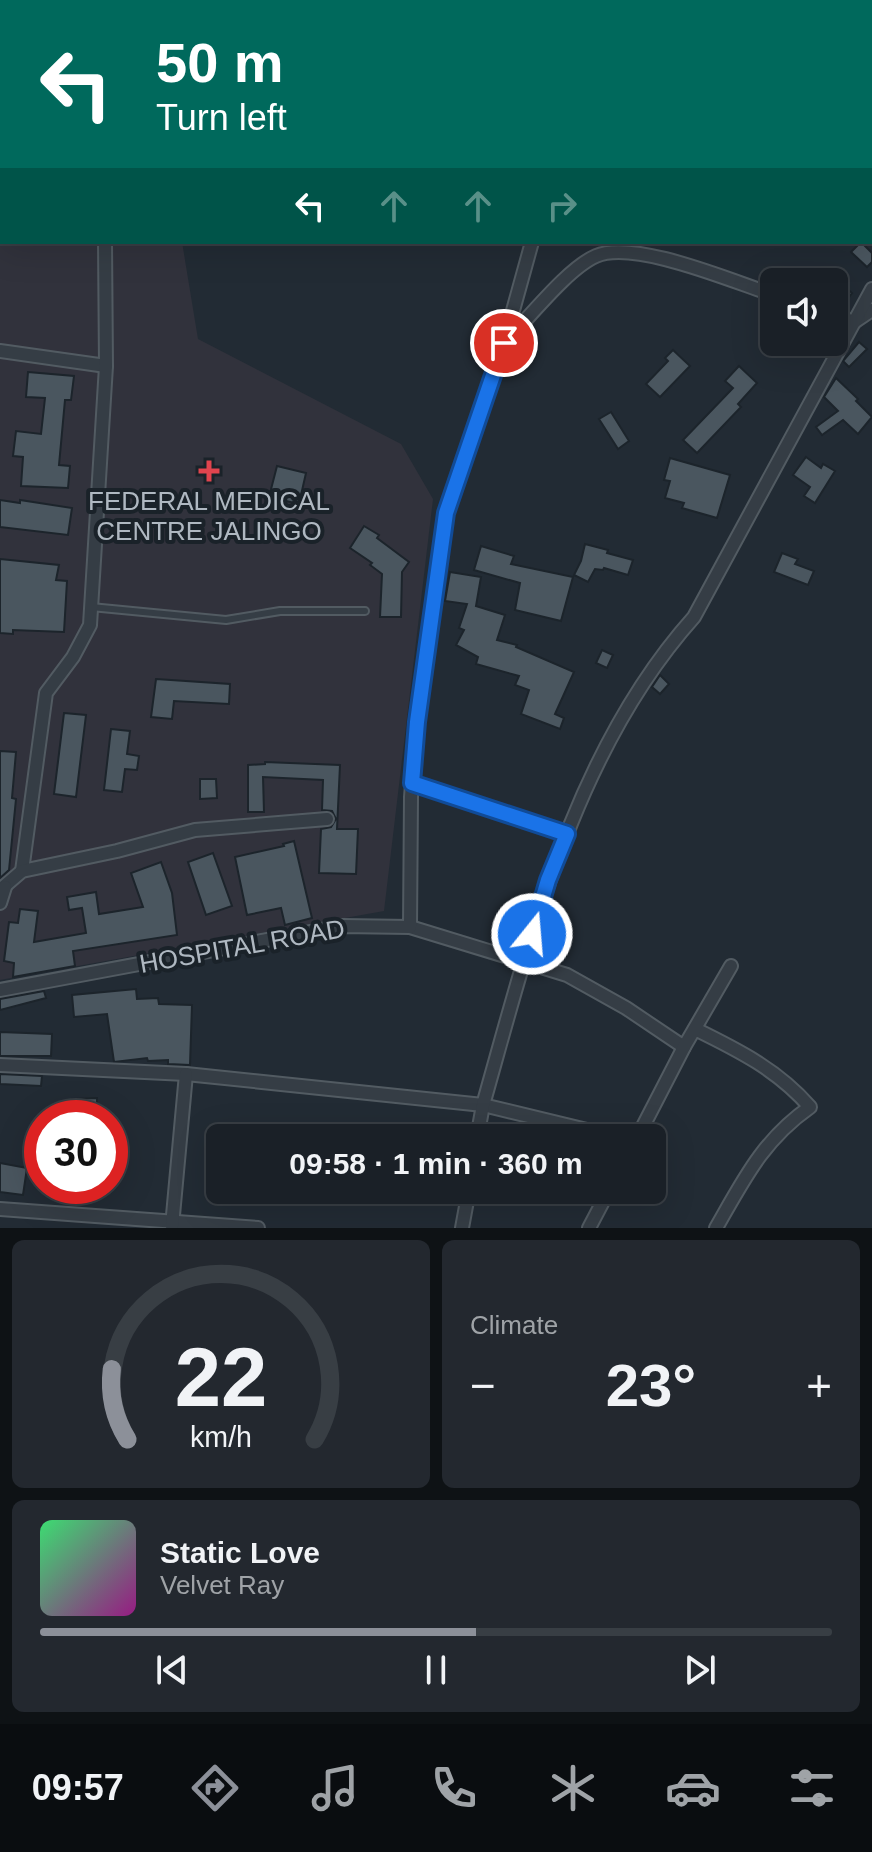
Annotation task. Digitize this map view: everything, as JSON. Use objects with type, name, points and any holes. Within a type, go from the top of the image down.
[{"type":"street","points":[[22,871],[46,693],[73,657],[90,625],[106,366],[105,244]]},
{"type":"street","points":[[410,927],[412,783],[417,722],[446,513],[504,343],[531,244]]},
{"type":"street","points":[[504,343],[571,274],[596,255],[640,252],[760,291]]},
{"type":"street","points":[[480,1124],[548,880],[567,834],[639,686],[666,648],[694,617],[872,289]]},
{"type":"street","points":[[854,322],[872,310]]},
{"type":"street","points":[[848,320],[854,322]]},
{"type":"street","points":[[0,351],[106,366]]},
{"type":"street","points":[[412,783],[567,834]]},
{"type":"street","points":[[0,903],[2,888],[22,871],[117,851],[195,830],[327,819]]},
{"type":"street","name":"HOSPITAL ROAD","points":[[0,990],[342,926],[410,927],[567,975],[626,1008],[684,1047]]},
{"type":"street","points":[[644,1124],[731,966]]},
{"type":"street","points":[[695,1029],[767,1066],[810,1107],[770,1141],[745,1176],[716,1228]]},
{"type":"street","points":[[0,1065],[186,1074],[483,1105],[562,1124]]},
{"type":"street","points":[[172,1224],[186,1074]]},
{"type":"street","points":[[462,1228],[466,1204]]},
{"type":"street","points":[[589,1228],[602,1204]]},
{"type":"street","points":[[0,1209],[258,1228]]},
{"type":"lane","points":[[91,607],[226,620],[280,611],[365,611]]},
{"type":"shaded area","name":"FEDERAL MEDICAL CENTRE JALINGO","points":[[0,244],[182,244],[198,339],[401,444],[433,499],[384,911],[0,980]]},
{"type":"building","points":[[863,244],[872,253],[872,262],[867,267],[851,252]]},
{"type":"building","points":[[859,342],[867,349],[849,367],[843,361]]},
{"type":"building","points":[[673,350],[690,366],[660,397],[646,384],[668,361],[665,358]]},
{"type":"building","points":[[739,366],[757,383],[738,404],[741,407],[697,453],[683,440],[733,388],[725,381]]},
{"type":"building","points":[[28,372],[74,376],[71,400],[65,400],[59,465],[70,466],[68,488],[21,486],[23,457],[13,456],[16,431],[41,434],[45,398],[26,397]]},
{"type":"building","points":[[836,378],[872,417],[858,434],[843,420],[822,435],[816,427],[838,411],[824,397]]},
{"type":"building","points":[[611,412],[629,441],[618,449],[599,419]]},
{"type":"building","points":[[806,457],[821,468],[823,464],[835,471],[815,503],[804,496],[810,487],[793,475]]},
{"type":"building","points":[[670,458],[730,475],[717,518],[682,508],[684,503],[665,498],[670,481],[664,480]]},
{"type":"building","points":[[277,466],[306,473],[299,504],[269,497]]},
{"type":"building","points":[[0,500],[72,508],[68,535],[0,527]]},
{"type":"building","points":[[364,526],[409,562],[402,572],[401,617],[380,617],[382,574],[350,548]]},
{"type":"building","points":[[585,544],[633,560],[628,575],[604,568],[595,569],[588,582],[574,575]]},
{"type":"building","points":[[481,546],[514,556],[511,564],[573,577],[561,621],[515,610],[520,583],[474,570]]},
{"type":"building","points":[[782,553],[798,559],[795,564],[814,571],[808,585],[774,572]]},
{"type":"building","points":[[0,559],[59,565],[56,580],[67,581],[64,632],[13,630],[13,634],[0,633]]},
{"type":"building","points":[[450,572],[481,577],[476,606],[505,615],[497,640],[517,645],[574,672],[555,714],[564,718],[560,729],[521,714],[529,690],[515,685],[519,676],[476,664],[478,657],[456,645],[464,630],[459,628],[467,604],[445,601]]},
{"type":"building","points":[[602,650],[613,655],[607,668],[596,663]]},
{"type":"building","points":[[660,675],[669,684],[660,694],[652,687]]},
{"type":"building","points":[[156,679],[230,684],[229,704],[174,701],[172,719],[151,717]]},
{"type":"building","points":[[64,713],[86,715],[76,797],[54,794]]},
{"type":"building","points":[[111,729],[130,731],[127,754],[139,756],[137,770],[125,769],[122,792],[104,790]]},
{"type":"building","points":[[0,751],[16,752],[12,798],[16,799],[9,870],[0,878]]},
{"type":"building","points":[[265,762],[340,765],[337,829],[358,829],[356,874],[319,873],[321,829],[331,827],[336,819],[332,811],[322,810],[323,780],[263,777],[264,812],[248,812],[248,765]]},
{"type":"building","points":[[200,779],[216,779],[217,798],[200,799]]},
{"type":"building","points":[[294,841],[312,918],[285,925],[281,908],[247,915],[235,857]]},
{"type":"building","points":[[213,853],[232,906],[206,915],[188,862]]},
{"type":"building","points":[[161,862],[172,893],[177,935],[73,951],[75,966],[13,977],[14,963],[4,961],[9,922],[18,923],[20,909],[38,911],[34,942],[86,933],[82,908],[69,910],[67,897],[96,892],[99,914],[143,907],[131,873]]},
{"type":"building","points":[[136,989],[137,999],[158,998],[159,1004],[192,1005],[190,1065],[168,1064],[168,1060],[148,1061],[147,1058],[114,1062],[107,1014],[74,1017],[72,995]]},
{"type":"building","points":[[44,991],[46,998],[0,1010],[0,999]]},
{"type":"building","points":[[0,1032],[52,1034],[51,1056],[0,1056]]},
{"type":"building","points":[[0,1074],[42,1076],[41,1086],[0,1084]]},
{"type":"building","points":[[0,1163],[24,1167],[23,1195],[0,1192]]},
{"type":"place","name":"FEDERAL MEDICAL CENTRE JALINGO","points":[[209,471]]},
{"type":"route","points":[[504,343],[446,513],[417,722],[412,783],[567,834],[548,880],[532,934]]}]
